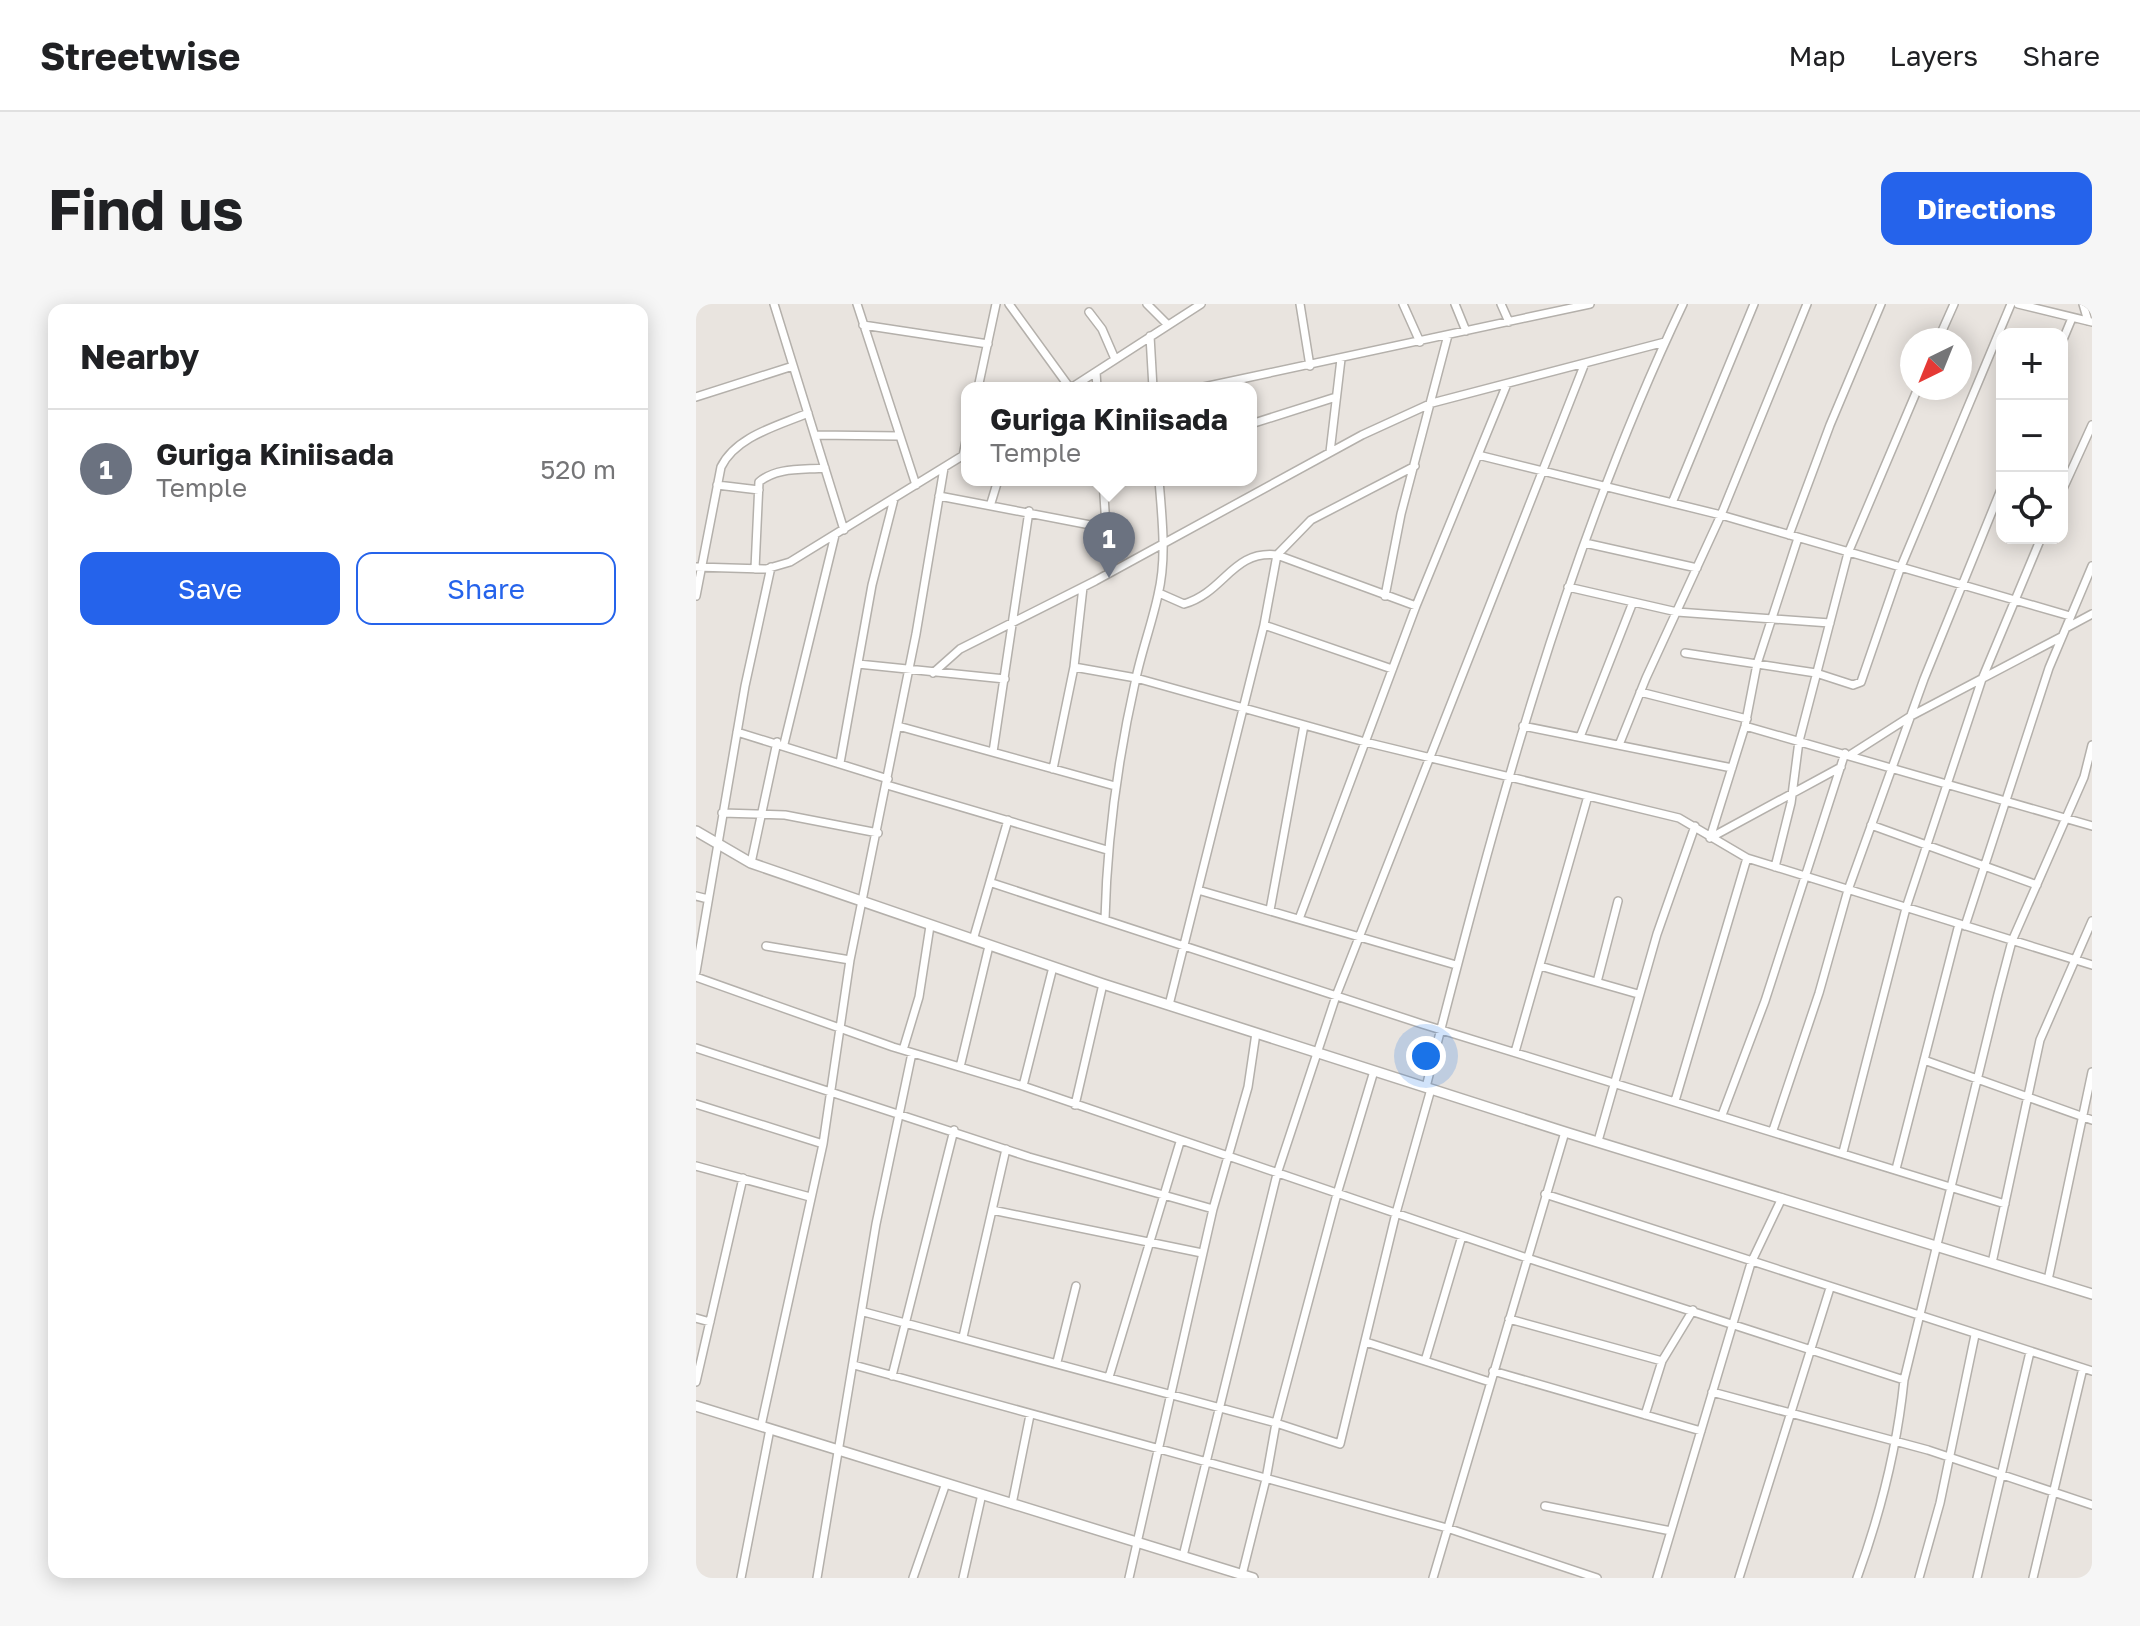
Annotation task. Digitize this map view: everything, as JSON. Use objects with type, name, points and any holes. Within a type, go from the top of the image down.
[{"type":"street","points":[[774,304],[844,530]]},
{"type":"street","points":[[857,304],[916,485]]},
{"type":"street","points":[[979,382],[996,304]]},
{"type":"street","points":[[1009,304],[1066,382]]},
{"type":"street","points":[[1147,304],[1168,325]]},
{"type":"street","points":[[1080,382],[1201,304]]},
{"type":"street","points":[[1300,304],[1310,366]]},
{"type":"street","points":[[1403,304],[1420,342]]},
{"type":"street","points":[[1455,304],[1466,331]]},
{"type":"street","points":[[1501,304],[1509,322]]},
{"type":"street","points":[[1229,382],[1509,322],[1548,309],[1590,304]]},
{"type":"street","points":[[864,1312],[1057,1362],[1340,1444],[1456,965],[1523,726],[1568,587],[1683,304]]},
{"type":"street","points":[[1672,503],[1754,304]]},
{"type":"street","points":[[1619,745],[1721,515],[1807,304]]},
{"type":"street","points":[[1710,838],[1746,722],[1757,664],[1794,537],[1830,425],[1881,304]]},
{"type":"street","points":[[1943,328],[1954,304]]},
{"type":"street","points":[[1685,653],[1816,673],[1853,685],[1861,682],[1900,569],[2011,304]]},
{"type":"street","points":[[2018,304],[2090,322]]},
{"type":"street","points":[[2083,304],[2090,322]]},
{"type":"street","points":[[1089,312],[1102,329],[1115,359]]},
{"type":"street","points":[[2068,328],[2072,318]]},
{"type":"street","points":[[863,325],[988,344]]},
{"type":"street","points":[[1385,596],[1448,335]]},
{"type":"street","points":[[1150,336],[1153,382]]},
{"type":"street","points":[[933,673],[960,649],[1083,587],[1330,452],[1432,403],[1665,342]]},
{"type":"street","points":[[1330,452],[1341,359]]},
{"type":"street","points":[[1183,1556],[1277,1174],[1317,1052],[1358,935],[1428,755],[1496,596],[1541,470],[1585,363]]},
{"type":"street","points":[[696,397],[793,366]]},
{"type":"street","points":[[1096,372],[1097,382]]},
{"type":"street","points":[[1299,919],[1416,606],[1507,384]]},
{"type":"street","points":[[1257,422],[1336,397]]},
{"type":"street","points":[[1775,867],[1799,741],[1848,553],[1913,400]]},
{"type":"street","points":[[696,596],[698,567],[717,485],[728,453],[749,439],[808,413]]},
{"type":"street","points":[[2068,478],[2092,425]]},
{"type":"street","points":[[815,435],[899,436]]},
{"type":"street","points":[[1478,455],[1721,515],[2070,616]]},
{"type":"street","points":[[698,567],[755,569],[790,562],[961,457]]},
{"type":"street","points":[[1169,1005],[1264,625],[1277,555],[1311,520],[1415,466]]},
{"type":"street","points":[[755,569],[759,482],[769,474],[825,468]]},
{"type":"street","points":[[741,1578],[766,1428],[823,1144],[850,960],[865,904],[944,468]]},
{"type":"street","points":[[717,485],[759,490]]},
{"type":"street","points":[[991,503],[996,486]]},
{"type":"street","points":[[1103,486],[1109,573]]},
{"type":"street","points":[[1105,919],[1107,850],[1115,786],[1136,678],[1159,593],[1164,543],[1161,486]]},
{"type":"street","points":[[939,496],[991,503],[1106,528]]},
{"type":"street","points":[[840,763],[872,585],[894,499]]},
{"type":"street","points":[[1773,1130],[1871,825],[1961,585],[1996,501]]},
{"type":"street","points":[[993,752],[1029,511]]},
{"type":"street","points":[[751,863],[835,535]]},
{"type":"street","points":[[1585,543],[1697,568]]},
{"type":"street","points":[[1843,1152],[1906,908],[1982,679],[2038,544]]},
{"type":"street","points":[[1159,593],[1184,604],[1204,599],[1242,562],[1260,553],[1277,555],[1416,606]]},
{"type":"street","points":[[1896,1169],[1962,925],[2063,633],[2092,566]]},
{"type":"street","points":[[771,567],[716,845],[696,974],[903,1050],[1023,1086],[1527,1258],[1904,1380]]},
{"type":"street","points":[[1053,769],[1074,667],[1083,587]]},
{"type":"street","points":[[1568,587],[1677,612],[1830,623]]},
{"type":"street","points":[[1580,737],[1633,602]]},
{"type":"street","points":[[1722,1115],[1765,1001],[1804,876],[1848,754],[2092,614]]},
{"type":"street","points":[[1264,625],[1392,669]]},
{"type":"street","points":[[858,664],[1005,679]]},
{"type":"street","points":[[1074,667],[1136,678],[1365,742],[1679,818],[1747,858],[2092,965]]},
{"type":"street","points":[[1640,692],[2092,826]]},
{"type":"street","points":[[1270,910],[1304,725]]},
{"type":"street","points":[[898,726],[1115,786]]},
{"type":"street","points":[[1523,726],[1732,768]]},
{"type":"street","points":[[737,732],[781,743],[888,782],[1107,850]]},
{"type":"street","points":[[1857,1578],[1886,1494],[1897,1442],[1904,1380],[2012,941],[2084,777],[2092,745]]},
{"type":"street","points":[[1710,838],[1792,790],[1841,767]]},
{"type":"street","points":[[1515,1052],[1588,796]]},
{"type":"street","points":[[722,813],[785,815],[878,833]]},
{"type":"street","points":[[973,940],[1008,820]]},
{"type":"street","points":[[1871,825],[2037,885]]},
{"type":"street","points":[[1598,1141],[1638,994],[1695,826]]},
{"type":"street","points":[[696,831],[751,863],[1103,984],[1565,1132],[2092,1294]]},
{"type":"street","points":[[1675,1101],[1747,858]]},
{"type":"street","points":[[992,883],[1336,996],[2005,1204]]},
{"type":"street","points":[[1198,890],[1456,965]]},
{"type":"street","points":[[696,896],[708,899]]},
{"type":"street","points":[[1597,982],[1618,901]]},
{"type":"street","points":[[1992,1263],[2040,1040],[2092,921]]},
{"type":"street","points":[[903,1050],[919,997],[930,926]]},
{"type":"street","points":[[766,946],[850,960]]},
{"type":"street","points":[[960,1067],[989,946]]},
{"type":"street","points":[[1540,966],[1638,994]]},
{"type":"street","points":[[1023,1086],[1053,967]]},
{"type":"street","points":[[1075,1105],[1103,984]]},
{"type":"street","points":[[1129,1578],[1202,1253],[1248,1087],[1256,1033]]},
{"type":"street","points":[[696,1048],[1006,1149],[1213,1209]]},
{"type":"street","points":[[817,1578],[864,1312],[876,1224],[902,1113],[912,1053]]},
{"type":"street","points":[[1924,1060],[2088,1118]]},
{"type":"street","points":[[696,1406],[1249,1577],[1276,1423],[1337,1194],[1374,1071]]},
{"type":"street","points":[[2048,1280],[2088,1118],[2092,1072]]},
{"type":"street","points":[[696,1104],[823,1144]]},
{"type":"street","points":[[892,1376],[903,1322],[954,1130]]},
{"type":"street","points":[[1433,1578],[1565,1132]]},
{"type":"street","points":[[1109,1377],[1180,1142]]},
{"type":"street","points":[[963,1337],[1006,1149]]},
{"type":"street","points":[[696,1166],[810,1197]]},
{"type":"street","points":[[696,1382],[743,1178]]},
{"type":"street","points":[[1545,1194],[2088,1370],[2051,1492],[2033,1578]]},
{"type":"street","points":[[1657,1578],[1751,1263],[1782,1198]]},
{"type":"street","points":[[992,1210],[1202,1253]]},
{"type":"street","points":[[1425,1361],[1462,1236]]},
{"type":"street","points":[[1057,1362],[1076,1286]]},
{"type":"street","points":[[1739,1578],[1830,1288]]},
{"type":"street","points":[[1645,1415],[1662,1361],[1693,1310]]},
{"type":"street","points":[[696,1318],[710,1322]]},
{"type":"street","points":[[1509,1319],[1662,1361]]},
{"type":"street","points":[[1919,1578],[1940,1503],[1975,1335]]},
{"type":"street","points":[[1366,1342],[1490,1382]]},
{"type":"street","points":[[1977,1578],[2030,1352]]},
{"type":"street","points":[[854,1365],[1447,1528],[1597,1578]]},
{"type":"street","points":[[1493,1371],[1701,1431]]},
{"type":"street","points":[[1712,1392],[1948,1457],[2092,1505]]},
{"type":"street","points":[[1012,1504],[1030,1415]]},
{"type":"street","points":[[913,1578],[946,1483]]},
{"type":"street","points":[[963,1578],[982,1494]]},
{"type":"street","points":[[1545,1506],[1671,1531]]},
{"type":"place","name":"Guriga Kiniisada","points":[[1109,578]]}]
